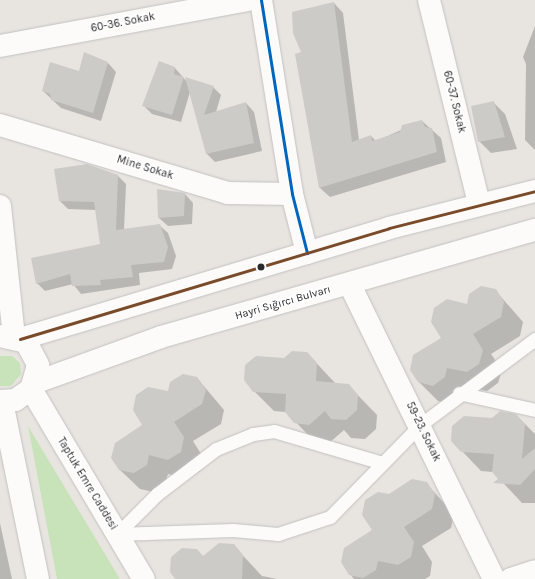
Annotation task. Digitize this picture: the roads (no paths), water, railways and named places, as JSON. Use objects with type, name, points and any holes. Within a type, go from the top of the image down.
[{"type":"street","name":"60-36. Sokak","points":[[0,46],[247,0]]},
{"type":"street","points":[[261,0],[292,194],[307,253]]},
{"type":"street","name":"60-37. Sokak","points":[[429,0],[479,204]]},
{"type":"street","name":"Mine Sokak","points":[[0,125],[228,193],[292,194]]},
{"type":"street","points":[[11,337],[479,204],[535,191]]},
{"type":"street","points":[[0,206],[11,337],[36,358],[33,386]]},
{"type":"street","name":"Hayri Sığırcı Bulvarı","points":[[1,402],[21,398],[33,386],[161,337],[350,285],[535,230]]},
{"type":"street","name":"59-23. Sokak","points":[[350,285],[420,425],[494,579]]},
{"type":"street","name":"Taptuk Emre Caddesi","points":[[33,386],[144,579]]},
{"type":"street","points":[[1,402],[38,579]]},
{"type":"street","points":[[511,579],[535,571]]},
{"type":"lane","points":[[117,534],[233,530],[278,534],[301,529],[330,517],[420,425],[459,393],[535,339]]},
{"type":"lane","points":[[459,393],[535,410]]},
{"type":"lane","points":[[117,534],[157,494],[216,449],[253,434],[274,431],[382,463]]}]
